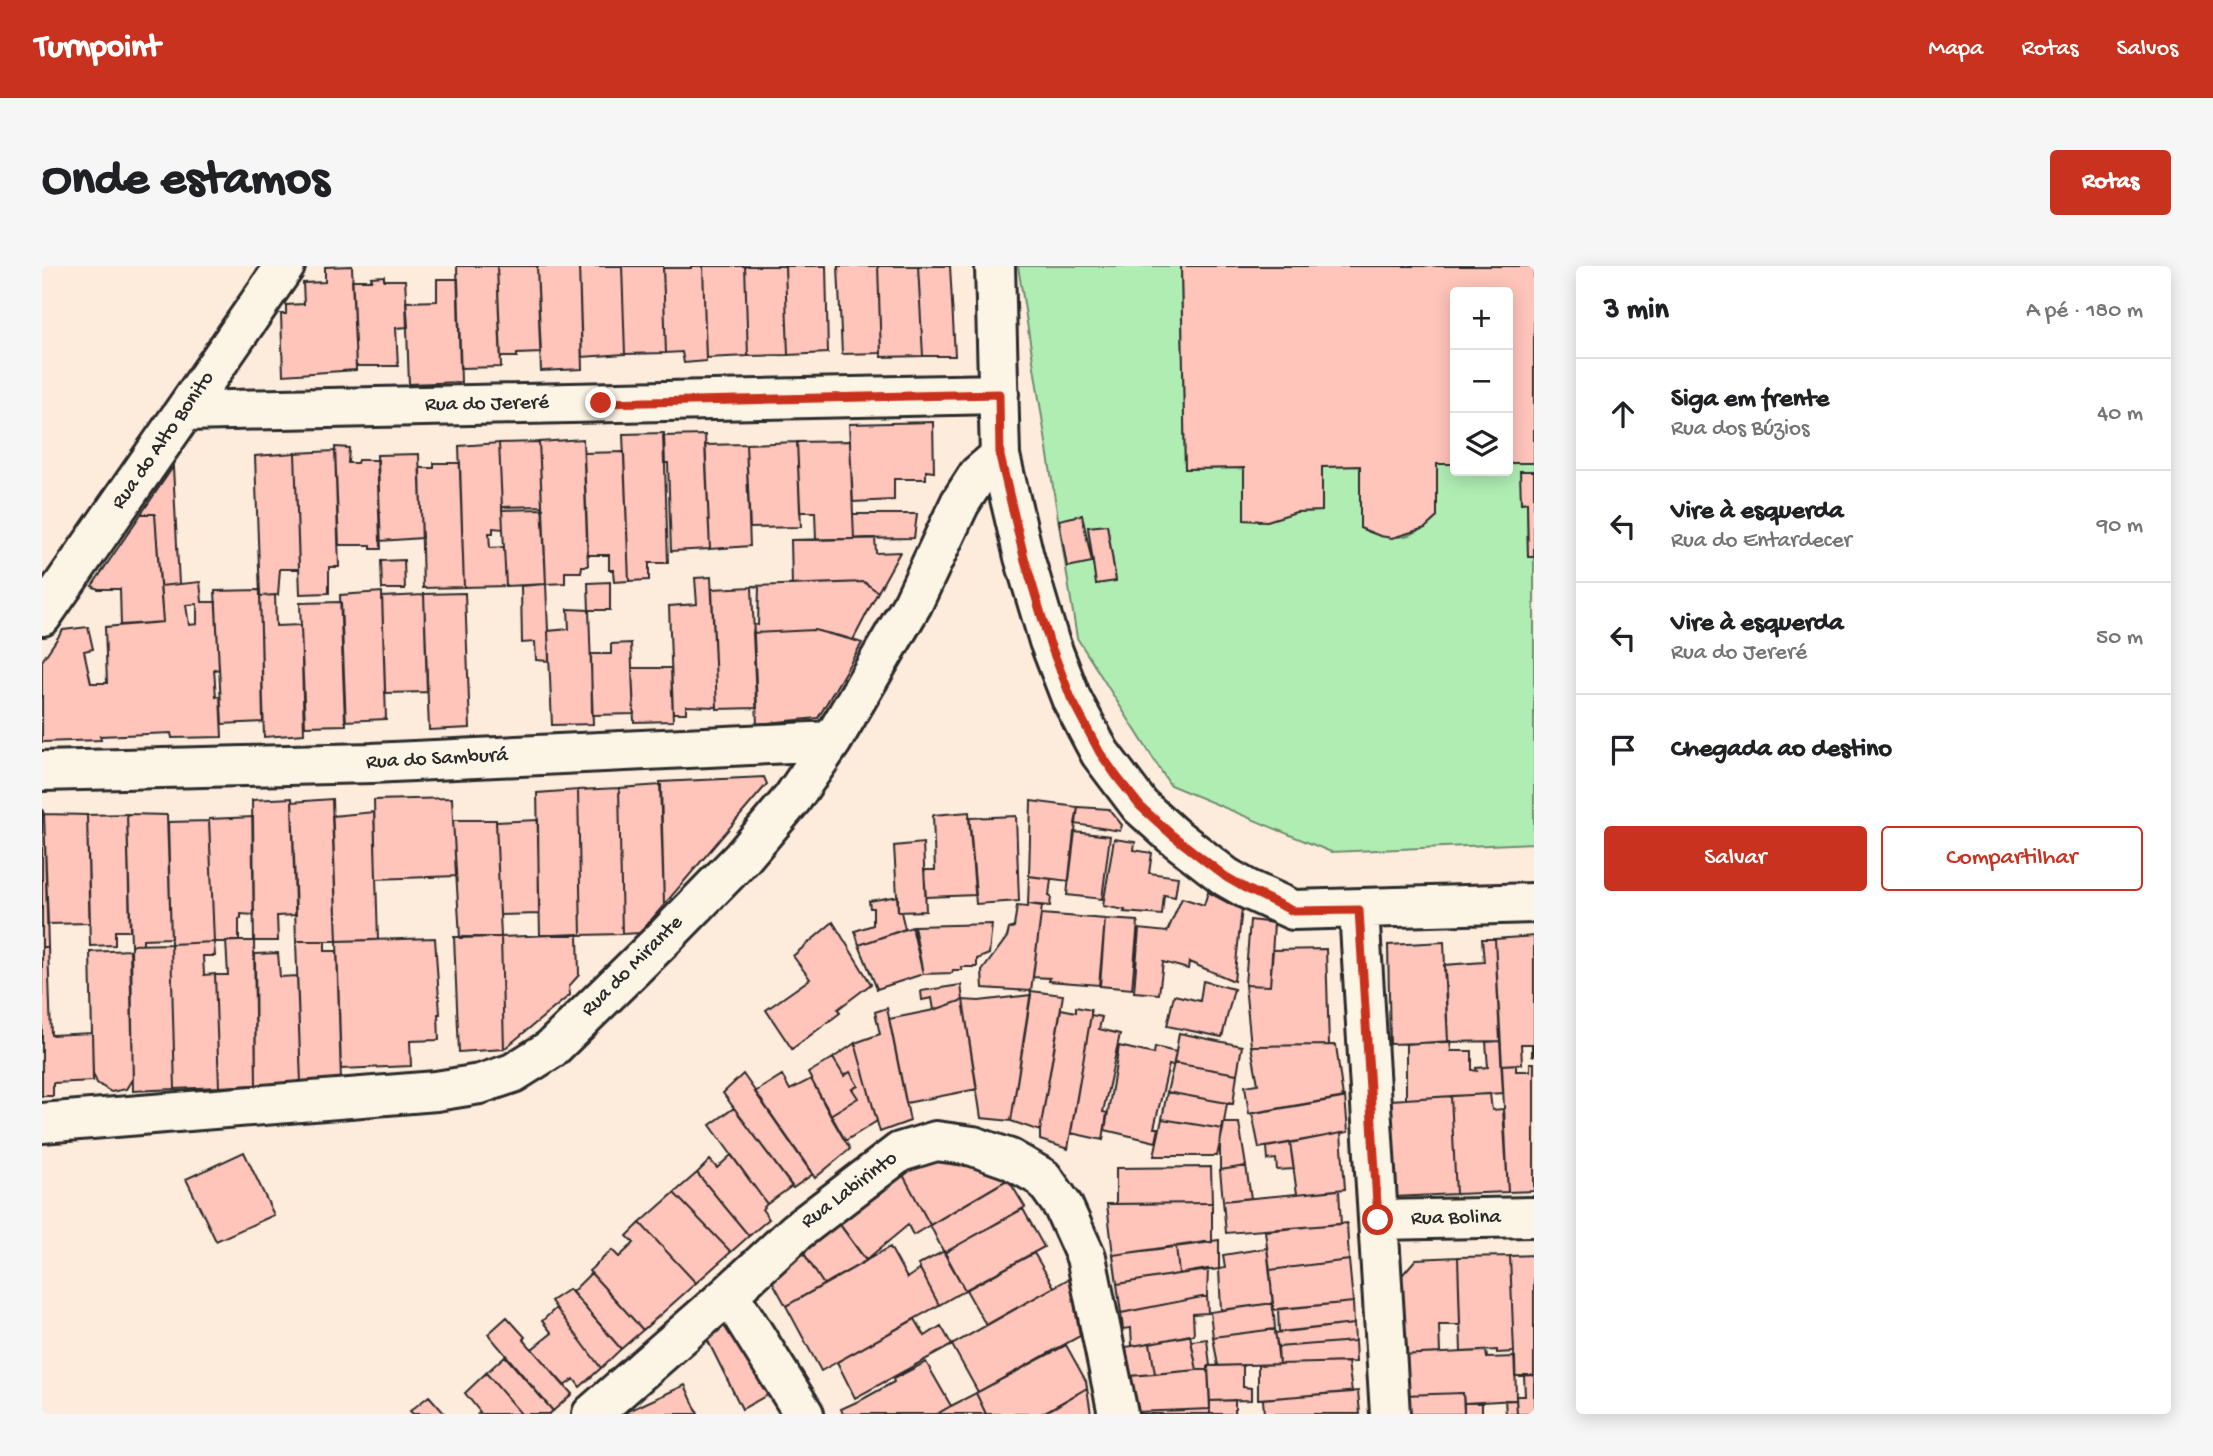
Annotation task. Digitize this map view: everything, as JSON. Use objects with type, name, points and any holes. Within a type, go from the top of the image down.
[{"type":"street","name":"Rua do Alto Bonito","points":[[42,616],[285,266]]},
{"type":"street","points":[[995,266],[1000,456],[1024,557],[1049,641],[1071,698],[1100,753],[1140,806],[1226,877],[1293,911],[1534,903]]},
{"type":"street","name":"Rua do Jereré","points":[[186,411],[999,394]]},
{"type":"street","name":"Rua do Mirante","points":[[42,1123],[436,1091],[480,1084],[513,1073],[559,1040],[732,868],[792,799],[832,741],[913,603],[960,503],[978,475],[1000,456]]},
{"type":"street","name":"Rua do Samburá","points":[[42,771],[372,763],[832,741]]},
{"type":"street","points":[[1359,910],[1390,1414]]},
{"type":"street","name":"Rua Labirinto","points":[[592,1414],[797,1231],[900,1152],[936,1142],[973,1146],[1010,1159],[1043,1178],[1063,1206],[1086,1257],[1118,1414]]},
{"type":"street","name":"Rua Bolina","points":[[1378,1220],[1534,1217]]},
{"type":"street","points":[[729,1294],[804,1414]]},
{"type":"green space","points":[[1018,266],[1181,266],[1185,469],[1244,468],[1244,520],[1267,521],[1296,512],[1322,511],[1322,467],[1360,466],[1360,528],[1382,536],[1401,537],[1418,531],[1437,517],[1437,464],[1450,464],[1450,476],[1513,476],[1513,463],[1534,463],[1534,471],[1521,471],[1522,503],[1527,502],[1528,557],[1534,557],[1534,843],[1331,852],[1170,785],[1077,638]],"holes":[[[1107,525],[1116,580],[1096,583],[1088,528]]]},
{"type":"building","points":[[352,266],[356,370],[283,375],[281,314],[286,314],[286,305],[304,304],[303,283],[325,282],[325,267]]},
{"type":"building","points":[[457,266],[497,266],[501,367],[460,368]]},
{"type":"building","points":[[497,266],[537,266],[541,353],[501,357]]},
{"type":"building","points":[[537,266],[579,266],[582,369],[541,371]]},
{"type":"building","points":[[579,266],[622,266],[625,354],[582,357]]},
{"type":"building","points":[[622,266],[663,266],[666,353],[625,354]]},
{"type":"building","points":[[703,266],[706,361],[684,363],[682,352],[666,353],[663,268]]},
{"type":"building","points":[[703,266],[745,266],[748,356],[706,358]]},
{"type":"building","points":[[745,266],[785,266],[788,355],[748,356]]},
{"type":"building","points":[[785,266],[826,266],[828,353],[788,355]]},
{"type":"building","points":[[838,266],[878,266],[881,353],[842,354]]},
{"type":"building","points":[[878,266],[918,266],[923,356],[881,357]]},
{"type":"building","points":[[918,266],[950,266],[955,356],[923,356]]},
{"type":"building","points":[[1181,266],[1534,266],[1534,463],[1513,463],[1513,287],[1450,287],[1450,464],[1437,464],[1437,517],[1425,528],[1392,538],[1360,528],[1360,466],[1322,467],[1322,511],[1296,512],[1267,521],[1244,520],[1244,468],[1185,469]]},
{"type":"building","points":[[384,276],[384,280],[405,280],[408,327],[396,328],[398,366],[356,366],[352,280],[372,280],[371,277]]},
{"type":"building","points":[[437,279],[458,279],[461,382],[409,384],[406,302],[437,301]]},
{"type":"building","points":[[933,422],[934,472],[926,471],[926,479],[894,479],[894,500],[853,502],[849,424]]},
{"type":"building","points":[[664,433],[668,563],[649,563],[649,580],[629,581],[623,434]]},
{"type":"building","points":[[705,435],[710,549],[671,551],[668,463],[664,463],[663,436]]},
{"type":"building","points":[[583,439],[588,566],[582,566],[581,572],[565,572],[565,583],[546,584],[539,442]]},
{"type":"building","points":[[850,441],[854,539],[816,540],[815,512],[800,512],[797,442]]},
{"type":"building","points":[[539,442],[542,506],[502,507],[499,443]]},
{"type":"building","points":[[797,442],[801,527],[750,528],[746,444]]},
{"type":"building","points":[[499,443],[503,529],[493,528],[493,533],[489,533],[490,548],[504,547],[506,586],[464,587],[459,446]]},
{"type":"building","points":[[746,444],[750,546],[710,549],[705,445]]},
{"type":"building","points":[[335,447],[349,448],[348,463],[378,460],[381,549],[371,549],[371,545],[339,545]]},
{"type":"building","points":[[335,451],[339,567],[329,567],[329,593],[300,594],[295,453]]},
{"type":"building","points":[[624,452],[629,581],[614,582],[613,570],[609,570],[609,555],[588,555],[584,453]]},
{"type":"building","points":[[295,453],[299,569],[280,569],[278,595],[260,596],[255,456]]},
{"type":"building","points":[[419,454],[422,538],[380,541],[377,455]]},
{"type":"building","points":[[434,463],[460,463],[464,587],[423,588],[420,468],[434,468]]},
{"type":"building","points":[[173,467],[179,584],[160,586],[155,514],[141,514]]},
{"type":"building","points":[[1520,471],[1534,471],[1534,557],[1528,557],[1527,502],[1521,503]]},
{"type":"building","points":[[543,509],[546,584],[506,586],[502,510]]},
{"type":"building","points":[[141,514],[155,514],[163,622],[121,625],[120,589],[98,589],[92,586]]},
{"type":"building","points":[[853,514],[917,514],[914,538],[854,539]]},
{"type":"building","points":[[1082,515],[1092,562],[1067,567],[1059,520]]},
{"type":"building","points":[[1107,525],[1116,581],[1096,584],[1088,527]]},
{"type":"building","points":[[875,538],[876,553],[900,552],[878,592],[864,582],[792,585],[791,540]]},
{"type":"building","points":[[404,560],[405,589],[382,589],[381,561]]},
{"type":"building","points":[[711,577],[717,707],[686,706],[686,713],[673,713],[669,606],[697,604],[695,578]]},
{"type":"building","points":[[200,582],[202,602],[216,602],[219,670],[214,669],[216,697],[220,696],[222,737],[172,738],[171,733],[100,736],[101,740],[42,742],[42,661],[63,630],[88,627],[93,649],[84,651],[91,683],[107,683],[105,627],[163,622],[160,586]],"holes":[[[197,604],[197,624],[189,625],[186,605]]]},
{"type":"building","points":[[610,582],[610,610],[589,610],[588,583]]},
{"type":"building","points":[[864,582],[878,592],[853,640],[814,630],[753,633],[754,624],[758,625],[759,587],[752,586]]},
{"type":"building","points":[[546,584],[549,661],[536,660],[535,642],[522,643],[521,586]]},
{"type":"building","points":[[752,587],[757,708],[717,709],[712,589]]},
{"type":"building","points":[[260,590],[263,722],[222,724],[215,591]]},
{"type":"building","points":[[382,592],[386,719],[345,721],[340,595]]},
{"type":"building","points":[[465,593],[470,728],[429,730],[424,594]]},
{"type":"building","points":[[275,595],[276,626],[301,625],[304,734],[264,737],[260,596]]},
{"type":"building","points":[[424,595],[427,692],[385,693],[382,597]]},
{"type":"building","points":[[341,602],[346,725],[305,726],[300,603]]},
{"type":"building","points":[[568,609],[589,610],[593,724],[552,725],[548,631],[569,629]]},
{"type":"building","points":[[814,630],[862,643],[818,718],[757,724],[753,633]]},
{"type":"building","points":[[631,643],[634,714],[592,715],[591,654],[611,654],[611,644]]},
{"type":"building","points":[[632,668],[671,668],[673,721],[634,722]]},
{"type":"building","points":[[764,777],[767,784],[664,905],[660,782]]},
{"type":"building","points":[[661,785],[664,905],[640,933],[622,934],[619,788]]},
{"type":"building","points":[[619,788],[622,934],[581,935],[578,790]]},
{"type":"building","points":[[578,790],[581,935],[540,935],[537,793]]},
{"type":"building","points":[[292,798],[296,915],[277,916],[278,941],[254,941],[252,800]]},
{"type":"building","points":[[452,798],[456,876],[376,879],[374,800]]},
{"type":"building","points":[[332,799],[337,941],[296,941],[292,802]]},
{"type":"building","points":[[1031,801],[1078,807],[1069,881],[1029,876]]},
{"type":"building","points":[[1078,807],[1109,809],[1122,825],[1120,831],[1075,824]]},
{"type":"building","points":[[42,809],[44,814],[48,947],[42,947]]},
{"type":"building","points":[[374,812],[378,940],[337,941],[332,816]]},
{"type":"building","points":[[969,812],[976,895],[926,897],[924,870],[935,870],[933,815]]},
{"type":"building","points":[[44,814],[87,815],[90,923],[48,924]]},
{"type":"building","points":[[127,814],[167,815],[171,938],[143,939],[143,945],[131,945]]},
{"type":"building","points":[[127,814],[130,931],[115,931],[115,945],[90,946],[87,815]]},
{"type":"building","points":[[1016,816],[1019,901],[976,904],[969,818]]},
{"type":"building","points":[[253,817],[254,915],[241,914],[239,941],[214,942],[209,819]]},
{"type":"building","points":[[453,820],[496,820],[501,937],[460,938]]},
{"type":"building","points":[[538,820],[539,914],[500,915],[496,822]]},
{"type":"building","points":[[209,821],[214,942],[171,944],[168,822]]},
{"type":"building","points":[[1074,832],[1110,836],[1102,899],[1067,895]]},
{"type":"building","points":[[1114,839],[1135,842],[1134,850],[1152,853],[1149,873],[1178,877],[1175,897],[1164,895],[1162,915],[1124,912],[1125,910],[1103,906]]},
{"type":"building","points":[[923,843],[926,911],[898,912],[894,846]]},
{"type":"building","points":[[1029,876],[1051,879],[1050,906],[1028,904]]},
{"type":"building","points":[[1208,892],[1242,908],[1234,981],[1189,962],[1188,969],[1163,962],[1159,994],[1134,992],[1139,929],[1167,932],[1182,898],[1204,905]]},
{"type":"building","points":[[898,896],[898,912],[901,912],[905,929],[859,945],[855,931],[873,925],[873,908],[870,908],[869,901]]},
{"type":"building","points":[[1028,904],[1042,906],[1031,991],[983,988],[982,971],[1007,937],[1009,929],[1014,927],[1017,906],[1028,907]]},
{"type":"building","points":[[1041,914],[1105,919],[1099,985],[1033,977]]},
{"type":"building","points":[[1105,919],[1138,921],[1132,989],[1100,986]]},
{"type":"building","points":[[1250,920],[1274,923],[1270,986],[1245,985]]},
{"type":"building","points":[[833,922],[871,984],[838,1009],[840,1013],[792,1049],[766,1010],[810,979],[793,956]]},
{"type":"building","points":[[992,924],[989,954],[977,959],[977,967],[961,967],[962,970],[953,970],[952,973],[923,974],[914,926]]},
{"type":"building","points":[[912,927],[923,974],[877,989],[859,945]]},
{"type":"building","points":[[578,934],[579,975],[569,986],[570,995],[504,1049],[501,937]]},
{"type":"building","points":[[1534,936],[1534,1056],[1532,1044],[1521,1044],[1522,1064],[1502,1065],[1495,939]]},
{"type":"building","points":[[454,937],[501,937],[504,1049],[459,1052]]},
{"type":"building","points":[[435,938],[439,1040],[410,1041],[411,1066],[341,1069],[337,941]]},
{"type":"building","points":[[1482,939],[1495,939],[1500,1041],[1448,1042],[1444,965],[1484,962]]},
{"type":"building","points":[[226,941],[254,941],[256,1085],[219,1087],[215,975],[228,975]]},
{"type":"building","points":[[296,941],[325,941],[325,951],[337,951],[341,1081],[301,1083]]},
{"type":"building","points":[[214,942],[215,956],[203,956],[204,975],[215,974],[219,1087],[175,1089],[171,944]]},
{"type":"building","points":[[1444,942],[1448,1042],[1390,1044],[1388,945]]},
{"type":"building","points":[[171,944],[175,1089],[133,1091],[131,945]]},
{"type":"building","points":[[42,947],[48,947],[51,1035],[92,1033],[93,1081],[53,1083],[53,1096],[42,1096]]},
{"type":"building","points":[[1326,949],[1329,1045],[1251,1046],[1245,985],[1270,986],[1273,950]]},
{"type":"building","points":[[130,950],[133,1078],[126,1089],[111,1092],[97,1083],[93,1073],[90,952]]},
{"type":"building","points":[[278,953],[280,977],[297,976],[301,1083],[256,1085],[255,954]]},
{"type":"building","points":[[1203,981],[1234,989],[1222,1037],[1167,1026],[1174,995],[1200,1001]]},
{"type":"building","points":[[961,985],[963,1000],[934,1010],[932,998],[922,1000],[921,991]]},
{"type":"building","points":[[1031,991],[1063,995],[1040,1131],[1011,1121]]},
{"type":"building","points":[[1031,995],[1011,1121],[981,1118],[963,1000],[979,1001]]},
{"type":"building","points":[[963,1000],[977,1089],[906,1103],[889,1019],[934,1010]]},
{"type":"building","points":[[1076,1007],[1091,1010],[1091,1015],[1068,1149],[1040,1140],[1040,1131],[1061,1009],[1076,1012]]},
{"type":"building","points":[[887,1008],[910,1121],[880,1132],[855,1043],[880,1034],[875,1012]]},
{"type":"building","points":[[1091,1015],[1102,1017],[1099,1029],[1120,1034],[1103,1112],[1107,1113],[1103,1140],[1071,1133]]},
{"type":"building","points":[[1179,1033],[1242,1046],[1237,1074],[1174,1063]]},
{"type":"building","points":[[1450,1041],[1451,1051],[1472,1051],[1472,1070],[1477,1071],[1476,1068],[1488,1067],[1486,1042],[1500,1041],[1503,1093],[1406,1099],[1406,1044]]},
{"type":"building","points":[[855,1043],[877,1121],[845,1141],[830,1115],[858,1098],[852,1089],[858,1086],[850,1072],[844,1076],[833,1058]]},
{"type":"building","points":[[1336,1045],[1343,1098],[1249,1114],[1245,1086],[1258,1084],[1251,1046]]},
{"type":"building","points":[[1119,1046],[1154,1054],[1155,1047],[1176,1052],[1173,1066],[1169,1065],[1154,1128],[1159,1128],[1156,1142],[1105,1130]]},
{"type":"building","points":[[833,1058],[844,1076],[850,1072],[858,1086],[852,1089],[858,1098],[830,1115],[808,1073]]},
{"type":"building","points":[[1174,1063],[1237,1074],[1233,1104],[1167,1092]]},
{"type":"building","points":[[1530,1063],[1534,1063],[1534,1191],[1508,1192],[1502,1065],[1516,1064],[1516,1071],[1530,1071]]},
{"type":"building","points":[[743,1074],[813,1174],[793,1188],[723,1093]]},
{"type":"building","points":[[782,1075],[790,1090],[811,1079],[850,1149],[815,1178],[755,1092]]},
{"type":"building","points":[[1167,1092],[1227,1103],[1223,1129],[1162,1119]]},
{"type":"building","points":[[1490,1094],[1492,1110],[1503,1109],[1508,1192],[1456,1194],[1451,1096]]},
{"type":"building","points":[[1451,1096],[1456,1194],[1394,1197],[1391,1100]]},
{"type":"building","points":[[1345,1097],[1348,1132],[1259,1148],[1252,1113]]},
{"type":"building","points":[[734,1108],[792,1186],[767,1204],[710,1125]]},
{"type":"building","points":[[1162,1119],[1223,1129],[1217,1156],[1154,1156]]},
{"type":"building","points":[[1223,1123],[1239,1123],[1246,1166],[1220,1170]]},
{"type":"building","points":[[1341,1133],[1345,1189],[1297,1194],[1290,1143]]},
{"type":"building","points":[[1290,1143],[1294,1169],[1277,1170],[1276,1159],[1268,1160],[1267,1147]]},
{"type":"building","points":[[244,1152],[274,1215],[216,1241],[186,1179]]},
{"type":"building","points":[[943,1152],[1014,1176],[930,1225],[902,1173]]},
{"type":"building","points":[[731,1155],[767,1204],[762,1209],[769,1219],[749,1236],[697,1173],[710,1160],[717,1168]]},
{"type":"building","points":[[1246,1166],[1251,1198],[1223,1201],[1220,1170]]},
{"type":"building","points":[[1211,1167],[1212,1203],[1116,1204],[1116,1168]]},
{"type":"building","points":[[697,1173],[749,1236],[731,1252],[674,1193]]},
{"type":"building","points":[[902,1173],[930,1225],[913,1235],[908,1225],[866,1260],[831,1212]]},
{"type":"building","points":[[1008,1179],[1025,1207],[944,1253],[930,1225]]},
{"type":"building","points":[[1339,1190],[1341,1224],[1226,1233],[1223,1201]]},
{"type":"building","points":[[674,1193],[731,1252],[696,1283],[640,1223]]},
{"type":"building","points":[[1212,1203],[1212,1242],[1113,1255],[1107,1204]]},
{"type":"building","points":[[1023,1209],[1044,1247],[965,1290],[944,1253]]},
{"type":"building","points":[[835,1218],[866,1261],[824,1285],[800,1247]]},
{"type":"building","points":[[640,1223],[696,1283],[643,1330],[589,1271],[612,1250],[619,1257],[634,1243],[627,1236]]},
{"type":"building","points":[[1347,1223],[1349,1260],[1270,1270],[1265,1231]]},
{"type":"building","points":[[1219,1240],[1219,1269],[1179,1274],[1176,1246]]},
{"type":"building","points":[[797,1243],[824,1285],[786,1306],[765,1268]]},
{"type":"building","points":[[1176,1246],[1179,1274],[1117,1284],[1113,1255]]},
{"type":"building","points":[[890,1247],[907,1278],[920,1269],[939,1305],[821,1371],[786,1306]]},
{"type":"building","points":[[1267,1248],[1273,1303],[1221,1310],[1219,1269],[1225,1268],[1223,1255]]},
{"type":"building","points":[[944,1251],[965,1290],[939,1305],[918,1265]]},
{"type":"building","points":[[1034,1253],[1054,1287],[986,1325],[966,1290]]},
{"type":"building","points":[[1534,1255],[1534,1375],[1515,1376],[1510,1256]]},
{"type":"building","points":[[1510,1256],[1514,1352],[1461,1352],[1458,1257]]},
{"type":"building","points":[[1458,1257],[1460,1325],[1439,1325],[1440,1353],[1400,1355],[1397,1281],[1416,1259]]},
{"type":"building","points":[[1349,1260],[1353,1302],[1273,1310],[1270,1270]]},
{"type":"building","points":[[1208,1269],[1207,1296],[1121,1313],[1117,1284]]},
{"type":"building","points":[[591,1273],[643,1330],[621,1349],[572,1292]]},
{"type":"building","points":[[1070,1278],[1080,1336],[978,1392],[952,1345]]},
{"type":"building","points":[[569,1289],[621,1349],[601,1368],[551,1301]]},
{"type":"building","points":[[1207,1296],[1208,1313],[1193,1314],[1194,1335],[1132,1346],[1131,1328],[1123,1329],[1121,1313]]},
{"type":"building","points":[[1353,1302],[1354,1324],[1279,1332],[1278,1309]]},
{"type":"building","points":[[1273,1303],[1275,1329],[1213,1337],[1210,1312]]},
{"type":"building","points":[[556,1308],[601,1368],[580,1387],[574,1379],[564,1386],[532,1349],[552,1333],[542,1321]]},
{"type":"building","points":[[507,1317],[572,1394],[553,1411],[488,1334]]},
{"type":"building","points":[[728,1317],[769,1394],[742,1409],[705,1335]]},
{"type":"building","points":[[915,1319],[925,1336],[941,1326],[952,1345],[855,1398],[837,1362]]},
{"type":"building","points":[[1354,1324],[1355,1341],[1278,1347],[1275,1333]]},
{"type":"building","points":[[1275,1329],[1279,1364],[1218,1366],[1213,1337]]},
{"type":"building","points":[[1190,1335],[1197,1370],[1155,1374],[1150,1343]]},
{"type":"building","points":[[1207,1339],[1210,1366],[1208,1370],[1197,1370],[1191,1341]]},
{"type":"building","points":[[1355,1341],[1356,1362],[1279,1364],[1278,1347]]},
{"type":"building","points":[[1150,1343],[1155,1374],[1130,1376],[1126,1347]]},
{"type":"building","points":[[1066,1345],[1086,1381],[1087,1388],[1041,1414],[986,1414],[976,1393]]},
{"type":"building","points":[[1486,1351],[1487,1358],[1515,1357],[1516,1400],[1464,1403],[1463,1393],[1402,1395],[1400,1355]]},
{"type":"building","points":[[505,1356],[553,1411],[549,1414],[521,1414],[486,1373]]},
{"type":"building","points":[[926,1362],[951,1406],[937,1414],[843,1414],[841,1409]]},
{"type":"building","points":[[1348,1362],[1352,1392],[1258,1399],[1258,1365]]},
{"type":"building","points":[[1243,1365],[1243,1387],[1251,1388],[1251,1400],[1210,1401],[1208,1366]]},
{"type":"building","points":[[1208,1370],[1210,1409],[1136,1412],[1130,1376]]},
{"type":"building","points":[[486,1373],[521,1414],[478,1414],[480,1412],[465,1393]]},
{"type":"building","points":[[1524,1375],[1534,1375],[1534,1414],[1517,1414],[1516,1396],[1525,1396]]},
{"type":"building","points":[[685,1385],[698,1414],[622,1414]]},
{"type":"building","points":[[1087,1388],[1091,1414],[1041,1414],[1053,1408]]},
{"type":"building","points":[[1358,1391],[1360,1414],[1264,1414],[1263,1399]]},
{"type":"building","points":[[976,1393],[986,1414],[937,1414],[951,1406]]},
{"type":"building","points":[[1463,1393],[1464,1414],[1403,1414],[1402,1395]]},
{"type":"building","points":[[429,1396],[445,1414],[413,1414],[410,1411]]},
{"type":"building","points":[[1235,1400],[1235,1414],[1210,1414],[1210,1401]]},
{"type":"building","points":[[1505,1400],[1516,1400],[1517,1414],[1506,1414]]},
{"type":"building","points":[[1482,1402],[1482,1414],[1464,1414],[1464,1403]]},
{"type":"building","points":[[1210,1409],[1210,1414],[1136,1414],[1136,1412]]},
{"type":"route","points":[[601,403],[999,394],[1000,456],[1024,557],[1049,641],[1071,698],[1100,753],[1140,806],[1226,877],[1293,911],[1359,910],[1378,1220]]}]
